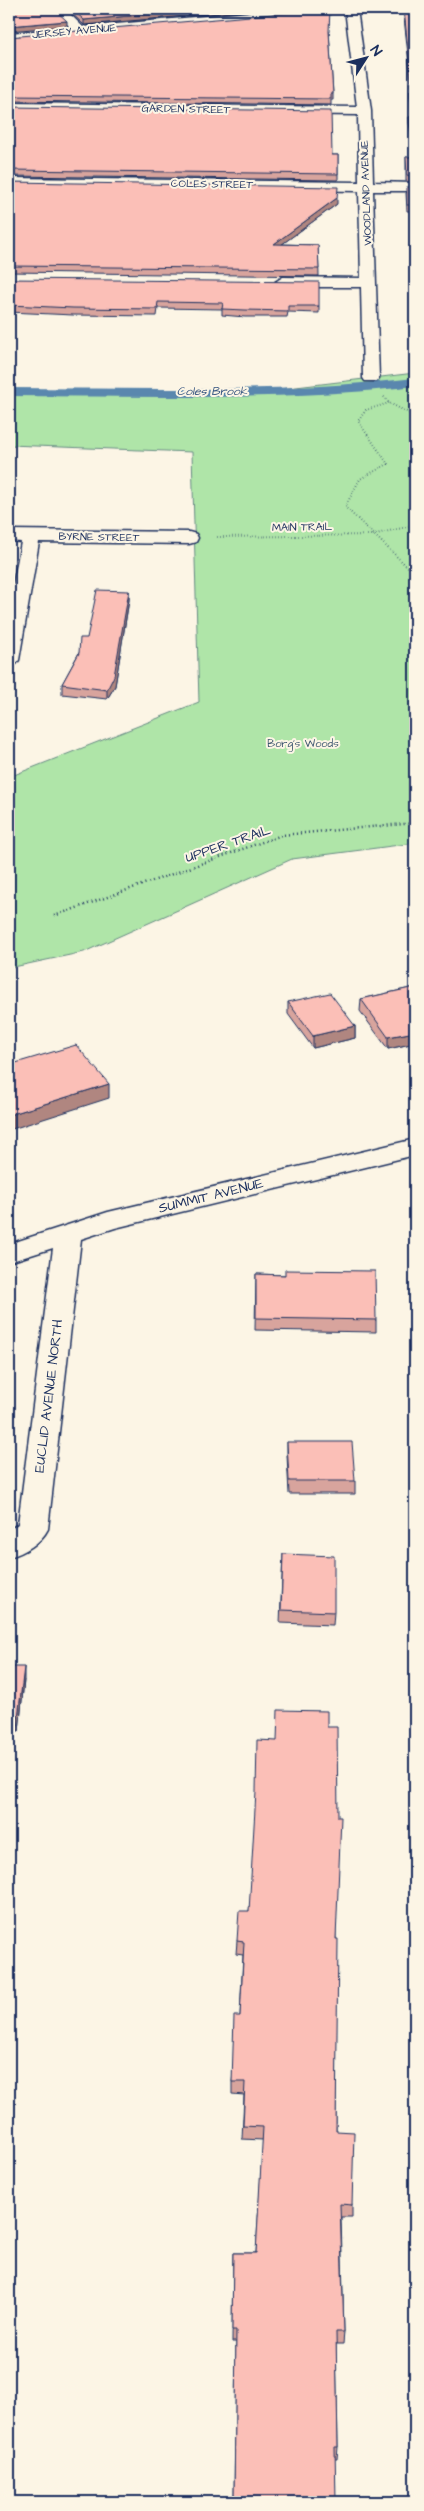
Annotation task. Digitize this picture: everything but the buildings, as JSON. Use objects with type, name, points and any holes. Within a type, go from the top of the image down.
[{"type":"street","points":[[58,9],[80,30]]},
{"type":"street","name":"JERSEY AVENUE","points":[[9,37],[318,9]]},
{"type":"street","name":"WOODLAND AVENUE","points":[[351,9],[364,111],[371,378]]},
{"type":"street","name":"GARDEN STREET","points":[[9,107],[364,111]]},
{"type":"street","name":"COLES STREET","points":[[9,182],[415,187]]},
{"type":"street","points":[[272,282],[369,284]]},
{"type":"street","name":"BYRNE STREET","points":[[9,536],[189,538]]},
{"type":"street","points":[[9,660],[31,536]]},
{"type":"street","name":"SUMMIT AVENUE","points":[[9,1253],[108,1221],[415,1147]]},
{"type":"street","name":"EUCLID AVENUE NORTH","points":[[9,1546],[33,1529],[68,1234]]},
{"type":"path","points":[[371,378],[389,403],[415,416]]},
{"type":"path","points":[[389,403],[366,410],[358,421],[388,464],[360,479],[345,507],[372,535],[415,574]]},
{"type":"path","name":"MAIN TRAIL","points":[[189,538],[372,535],[415,525]]},
{"type":"path","name":"UPPER TRAIL","points":[[54,916],[282,835],[415,823]]},
{"type":"green space","name":"Borg's Woods","points":[[415,373],[415,843],[292,859],[84,952],[9,968],[9,777],[199,702],[192,452],[9,445],[9,390],[245,393]]},
{"type":"waterway","name":"Coles Brook","points":[[9,392],[263,392],[365,387],[415,382]]}]
